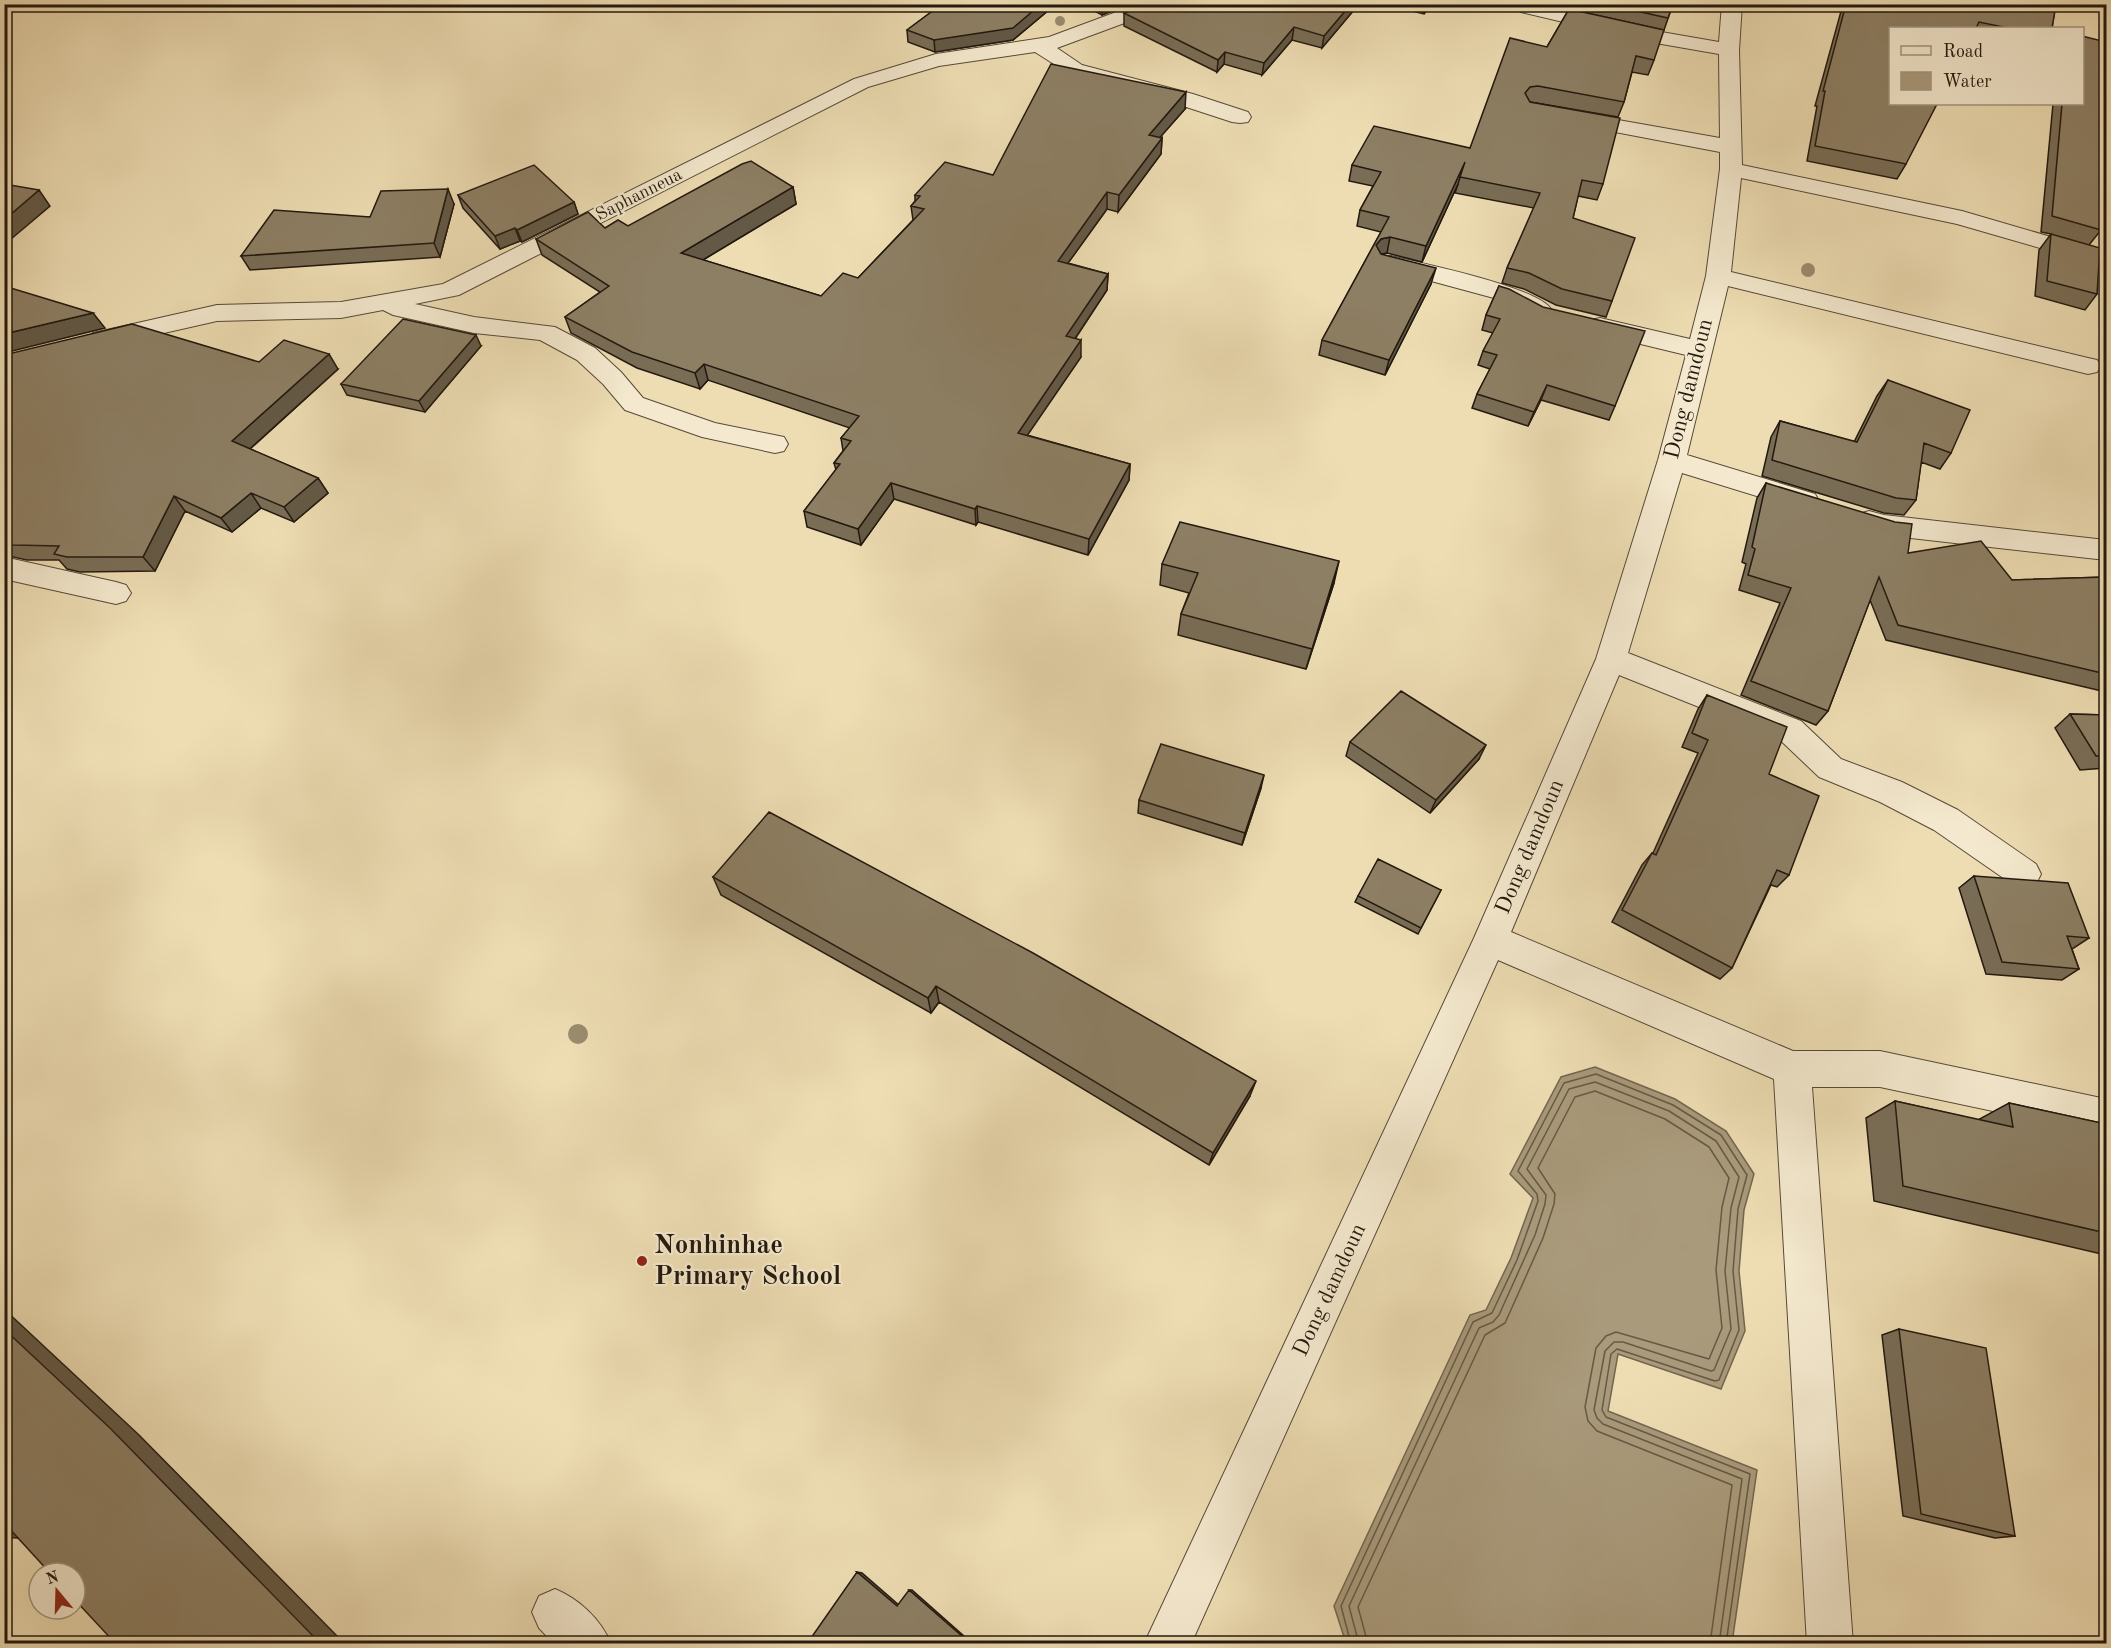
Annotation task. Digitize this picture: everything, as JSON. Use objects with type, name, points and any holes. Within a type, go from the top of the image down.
[{"type":"street","name":"Saphanneua","points":[[83,344],[217,313],[341,310],[450,290],[861,83],[936,60],[1053,43],[1158,4]]},
{"type":"street","name":"Dong damdoun","points":[[1167,1644],[1490,940],[1611,659],[1672,460],[1718,276],[1731,158],[1729,50],[1732,4]]},
{"type":"street","points":[[1528,8],[1644,35],[1729,50]]},
{"type":"street","points":[[1038,45],[1075,69],[1185,99],[1240,117]]},
{"type":"street","points":[[1556,114],[1962,218],[2106,260]]},
{"type":"street","points":[[1386,262],[1514,296],[1547,313],[1699,350]]},
{"type":"street","points":[[1718,276],[2088,366]]},
{"type":"street","points":[[379,304],[474,325],[546,333],[586,354],[612,378],[634,404],[711,431],[775,444]]},
{"type":"street","points":[[1672,460],[1884,525],[2106,550]]},
{"type":"street","points":[[4,568],[116,593]]},
{"type":"street","points":[[1611,659],[1790,730],[1830,768],[1891,792],[1946,820],[2024,874]]},
{"type":"street","points":[[1490,940],[1792,1070],[1880,1069],[2106,1117]]},
{"type":"street","points":[[1792,1070],[1830,1644]]},
{"type":"street","points":[[555,1612],[588,1644]]},
{"type":"water","points":[[1595,1067],[1675,1099],[1726,1131],[1754,1174],[1744,1210],[1739,1271],[1745,1331],[1721,1389],[1618,1354],[1608,1411],[1757,1470],[1732,1643],[1346,1643],[1334,1606],[1470,1315],[1486,1310],[1511,1258],[1533,1198],[1510,1174],[1561,1077]]},
{"type":"building","points":[[942,4],[1041,4],[1013,28],[934,40],[907,30]]},
{"type":"building","points":[[1149,4],[1351,4],[1324,36],[1294,27],[1264,63],[1225,52],[1218,60],[1124,13]]},
{"type":"building","points":[[1605,4],[1673,4],[1668,18]]},
{"type":"building","points":[[1846,4],[2056,4],[2052,27],[2003,27],[1979,22],[1976,27],[1889,27],[1889,105],[1936,105],[1906,164],[1815,146],[1825,91],[1823,91]]},
{"type":"building","points":[[1569,9],[1664,30],[1654,60],[1636,56],[1624,102],[1538,86],[1530,87],[1525,93],[1530,102],[1620,118],[1603,184],[1582,180],[1573,218],[1635,238],[1612,301],[1562,289],[1529,273],[1507,268],[1540,193],[1460,177],[1465,162],[1426,246],[1390,237],[1381,239],[1376,245],[1381,254],[1436,268],[1389,360],[1322,340],[1389,217],[1360,210],[1381,172],[1352,165],[1374,126],[1470,148],[1510,38],[1547,47]]},
{"type":"building","points":[[2084,36],[2106,42],[2106,188],[2103,187],[2101,230],[2052,216],[2062,105],[2084,105]]},
{"type":"building","points":[[1051,64],[1186,92],[1149,135],[1162,138],[1119,195],[1107,192],[1058,261],[1108,274],[1066,336],[1081,340],[1018,433],[1130,464],[1089,539],[977,506],[975,509],[891,483],[858,529],[804,511],[840,464],[834,463],[851,441],[841,438],[859,416],[704,364],[695,373],[632,352],[565,317],[609,286],[536,239],[588,212],[605,228],[618,220],[628,226],[751,161],[793,187],[681,253],[821,296],[843,273],[858,278],[924,209],[911,206],[920,196],[915,195],[945,162],[993,175]]},
{"type":"building","points":[[534,165],[574,202],[517,230],[515,228],[495,236],[458,195]]},
{"type":"building","points":[[4,184],[39,190],[4,220]]},
{"type":"building","points":[[448,189],[434,243],[241,256],[274,210],[370,217],[381,191]]},
{"type":"building","points":[[2051,234],[2100,248],[2097,294],[2047,281]]},
{"type":"building","points":[[4,286],[93,313],[4,334]]},
{"type":"building","points":[[1499,286],[1543,307],[1645,331],[1615,406],[1547,385],[1534,412],[1477,394],[1497,355],[1483,351],[1500,319],[1486,315]]},
{"type":"building","points":[[403,319],[476,335],[419,401],[341,384]]},
{"type":"building","points":[[132,324],[259,362],[284,340],[329,354],[232,441],[318,478],[284,507],[251,493],[221,518],[174,496],[143,557],[67,557],[54,554],[59,546],[4,544],[4,355]]},
{"type":"building","points":[[1888,380],[1970,410],[1951,453],[1924,443],[1916,500],[1896,498],[1772,460],[1780,421],[1857,442]]},
{"type":"building","points":[[1766,483],[1895,522],[1912,524],[1908,553],[1981,541],[2012,580],[2106,577],[2106,674],[1898,625],[1879,577],[1828,711],[1751,681],[1791,588],[1748,575],[1755,549],[1752,547]]},
{"type":"building","points":[[1180,522],[1339,561],[1312,649],[1181,614],[1198,573],[1162,564]]},
{"type":"building","points":[[1401,691],[1486,745],[1436,800],[1350,742]]},
{"type":"building","points":[[1707,695],[1787,727],[1769,774],[1819,796],[1789,875],[1777,870],[1732,968],[1622,910],[1652,853],[1656,855],[1708,740],[1692,733]]},
{"type":"building","points":[[2070,714],[2106,715],[2106,756],[2096,756]]},
{"type":"building","points":[[1161,744],[1264,775],[1245,833],[1139,800]]},
{"type":"building","points":[[769,812],[1033,953],[1256,1081],[1213,1153],[936,986],[928,998],[713,877]]},
{"type":"building","points":[[1378,859],[1441,890],[1421,928],[1358,896]]},
{"type":"building","points":[[1974,876],[2068,883],[2089,938],[2067,936],[2079,969],[2002,962]]},
{"type":"building","points":[[1895,1101],[2013,1127],[2009,1103],[2106,1124],[2106,1233],[1903,1186]]},
{"type":"building","points":[[4,1329],[111,1429],[314,1637],[309,1644],[116,1644],[87,1613],[87,1561],[39,1561],[7,1526],[4,1530]]},
{"type":"building","points":[[1899,1329],[1986,1348],[2015,1536],[1921,1514]]},
{"type":"building","points":[[857,1572],[897,1606],[909,1590],[971,1644],[816,1644],[811,1638]]},
{"type":"place","name":"Nonhinhae Primary School","points":[[642,1261]]}]
